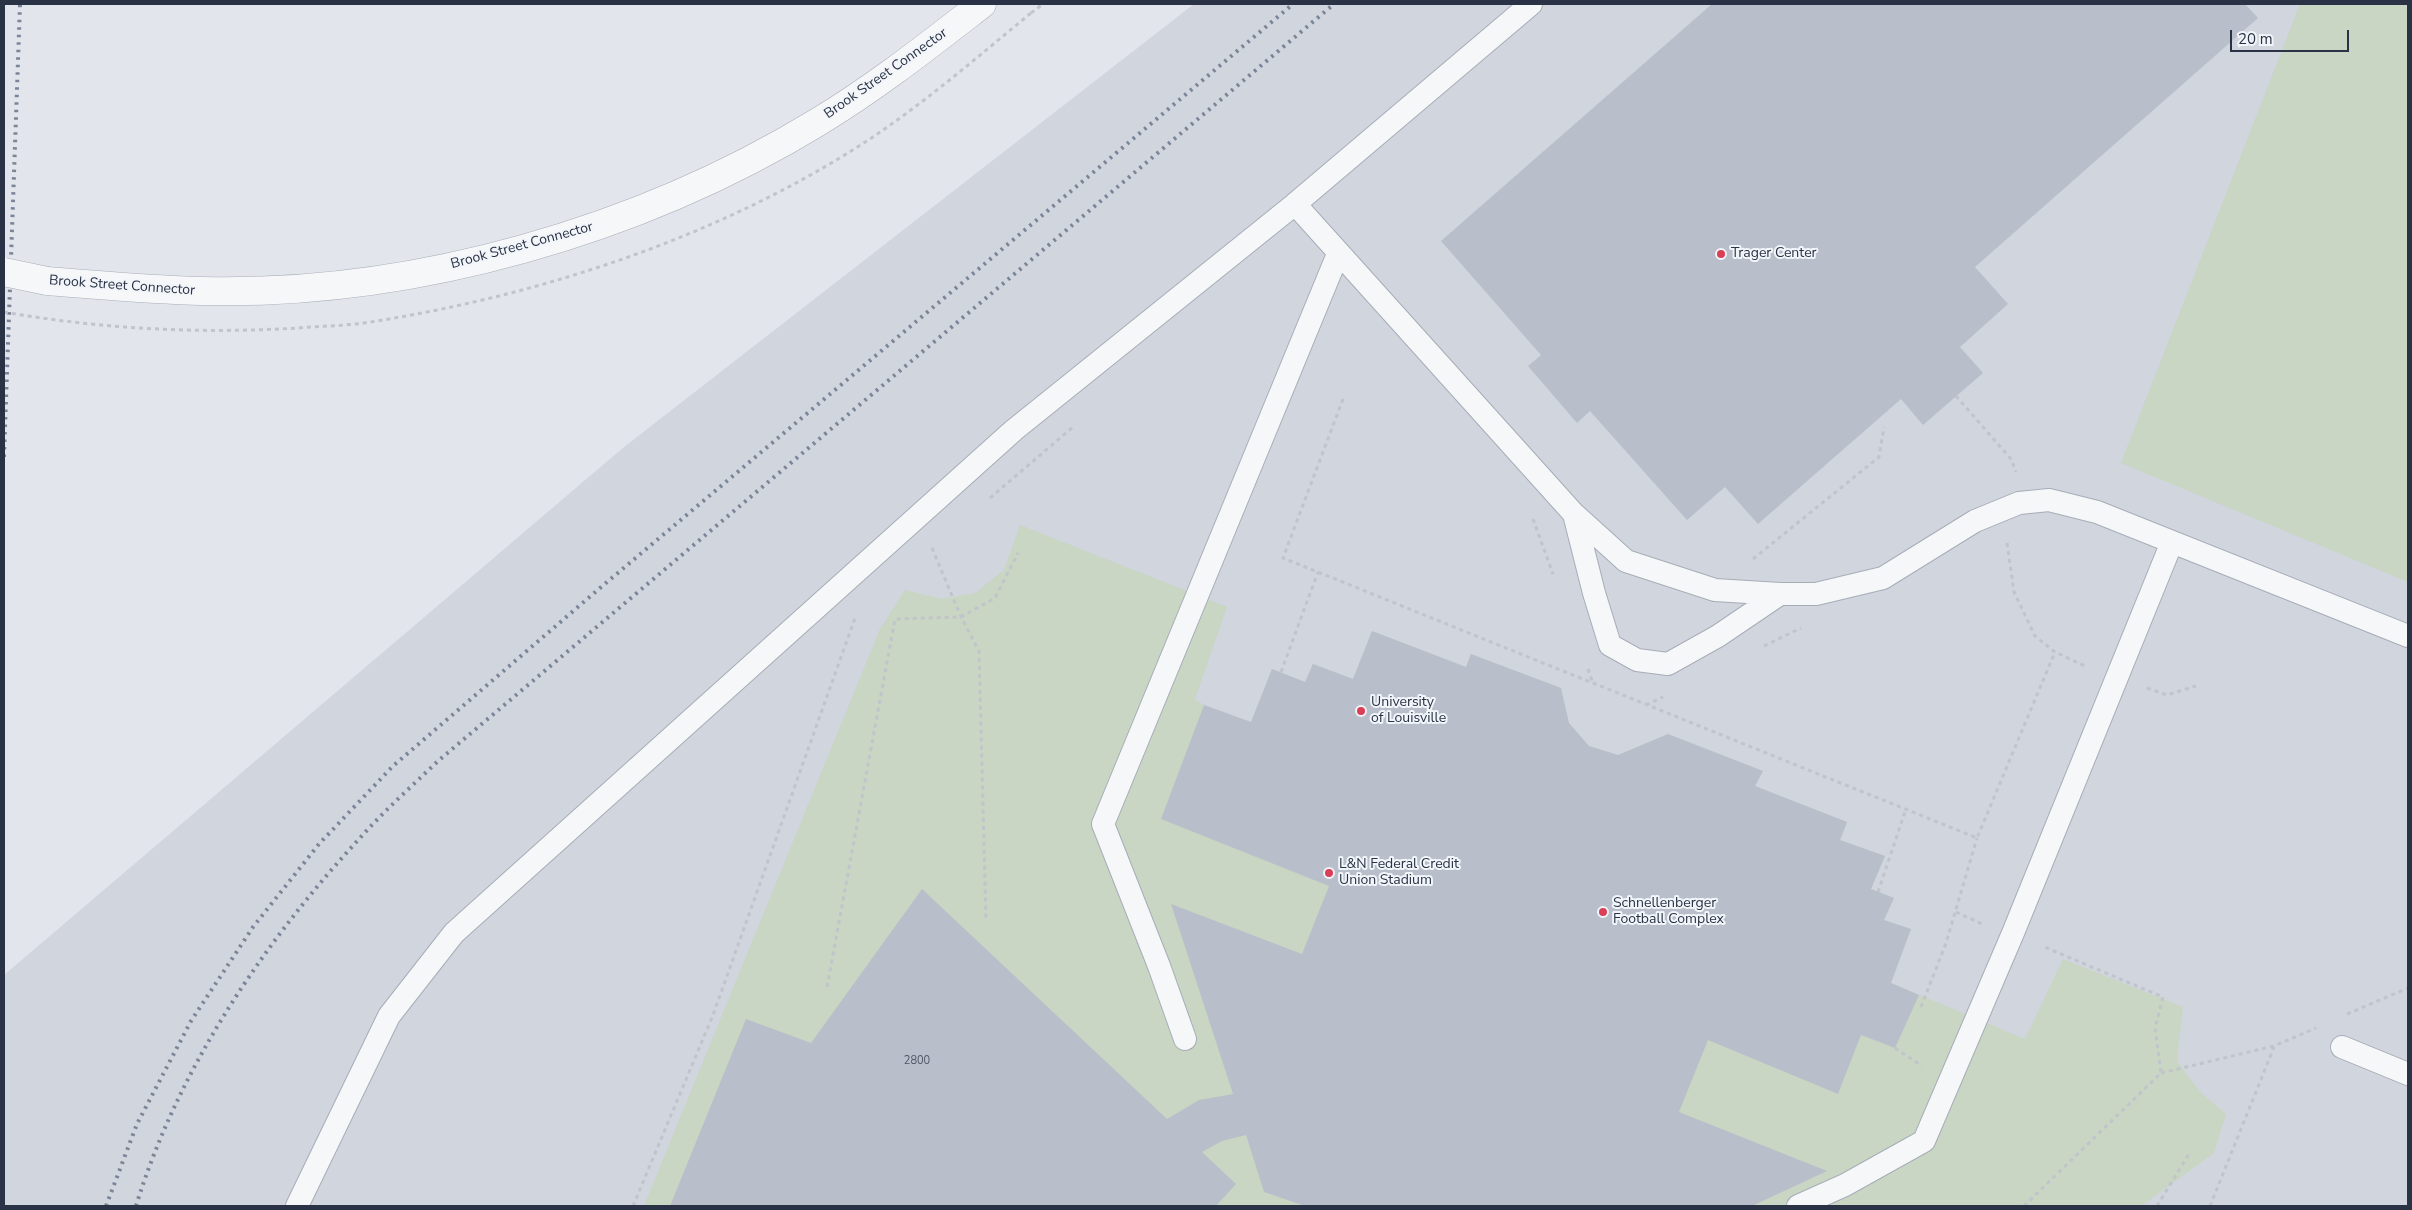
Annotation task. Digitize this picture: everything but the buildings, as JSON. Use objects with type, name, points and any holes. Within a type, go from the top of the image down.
[{"type":"street","name":"Brook Street Connector","points":[[4,272],[47,281],[205,292],[306,288],[441,268],[574,235],[661,200],[742,164],[818,122],[874,85],[982,4]]},
{"type":"lane","points":[[297,1206],[390,1016],[454,933],[1014,430],[1294,204],[1531,4]]},
{"type":"lane","points":[[1294,204],[1574,514],[1626,561],[1715,590],[1816,594],[1883,578],[1975,521],[2019,504],[2049,500],[2098,512],[2408,636]]},
{"type":"lane","points":[[1185,1039],[1159,966],[1103,824],[1338,254]]},
{"type":"lane","points":[[1574,514],[1610,645],[1637,660],[1668,664],[1718,636],[1780,594]]},
{"type":"lane","points":[[1798,1206],[1845,1186],[1924,1142],[2013,933],[2172,542]]},
{"type":"lane","points":[[2342,1047],[2408,1074]]},
{"type":"path","points":[[4,312],[119,328],[204,331],[279,329],[362,323],[514,293],[626,257],[716,223],[786,187],[859,146],[925,99],[1043,4]]},
{"type":"path","points":[[984,503],[1074,427]]},
{"type":"path","points":[[1715,590],[1879,457],[1884,427]]},
{"type":"path","points":[[1528,511],[1533,518],[1557,583]]},
{"type":"path","points":[[924,554],[940,542]]},
{"type":"path","points":[[932,548],[961,617],[979,651],[986,921]]},
{"type":"path","points":[[827,987],[894,619],[961,617],[995,598],[1018,553]]},
{"type":"path","points":[[1281,672],[1318,572]]},
{"type":"path","points":[[633,1206],[712,1015],[857,612]]},
{"type":"path","points":[[1587,666],[1593,684]]},
{"type":"path","points":[[2139,685],[2167,695],[2196,686]]},
{"type":"path","points":[[1878,892],[1906,809]]},
{"type":"path","points":[[1921,1007],[1946,943],[1977,838]]},
{"type":"path","points":[[2038,944],[2163,996],[2155,1028],[2161,1073]]},
{"type":"path","points":[[2024,1206],[2161,1073],[2274,1046],[2210,1206]]},
{"type":"path","points":[[1895,1048],[1925,1068]]},
{"type":"path","points":[[2157,1206],[2190,1154]]},
{"type":"shaded area","name":"University of Louisville","points":[[1194,4],[2408,4],[2408,1206],[4,1206],[4,975],[624,447]]},
{"type":"green space","points":[[2300,4],[2408,4],[2408,582],[2121,463]]},
{"type":"green space","name":"L&N Federal Credit Union Stadium","points":[[1020,525],[1227,607],[1195,699],[1204,705],[1251,722],[1272,669],[1305,682],[1313,664],[1353,679],[1372,631],[1466,667],[1471,654],[1561,688],[1569,723],[1589,746],[1618,755],[1668,734],[1763,771],[1755,786],[1847,822],[1841,840],[1885,856],[1871,889],[1894,898],[1884,920],[1911,929],[1891,983],[2025,1039],[2063,959],[2183,1007],[2177,1061],[2200,1092],[2226,1114],[2214,1153],[2141,1206],[644,1206],[880,629],[905,590],[942,599],[975,593],[1004,570]]},
{"type":"railway","points":[[4,457],[20,4]]},
{"type":"railway","points":[[106,1206],[137,1124],[191,1021],[253,927],[319,844],[393,766],[600,588],[1293,4]]},
{"type":"railway","points":[[136,1206],[154,1155],[175,1105],[227,1010],[258,964],[324,878],[379,818],[438,761],[1334,4]]},
{"type":"place","name":"Trager Center","points":[[1721,254]]},
{"type":"place","name":"University of Louisville","points":[[1361,711]]},
{"type":"place","name":"L&N Federal Credit Union Stadium","points":[[1329,873]]},
{"type":"place","name":"Schnellenberger Football Complex","points":[[1603,912]]}]
